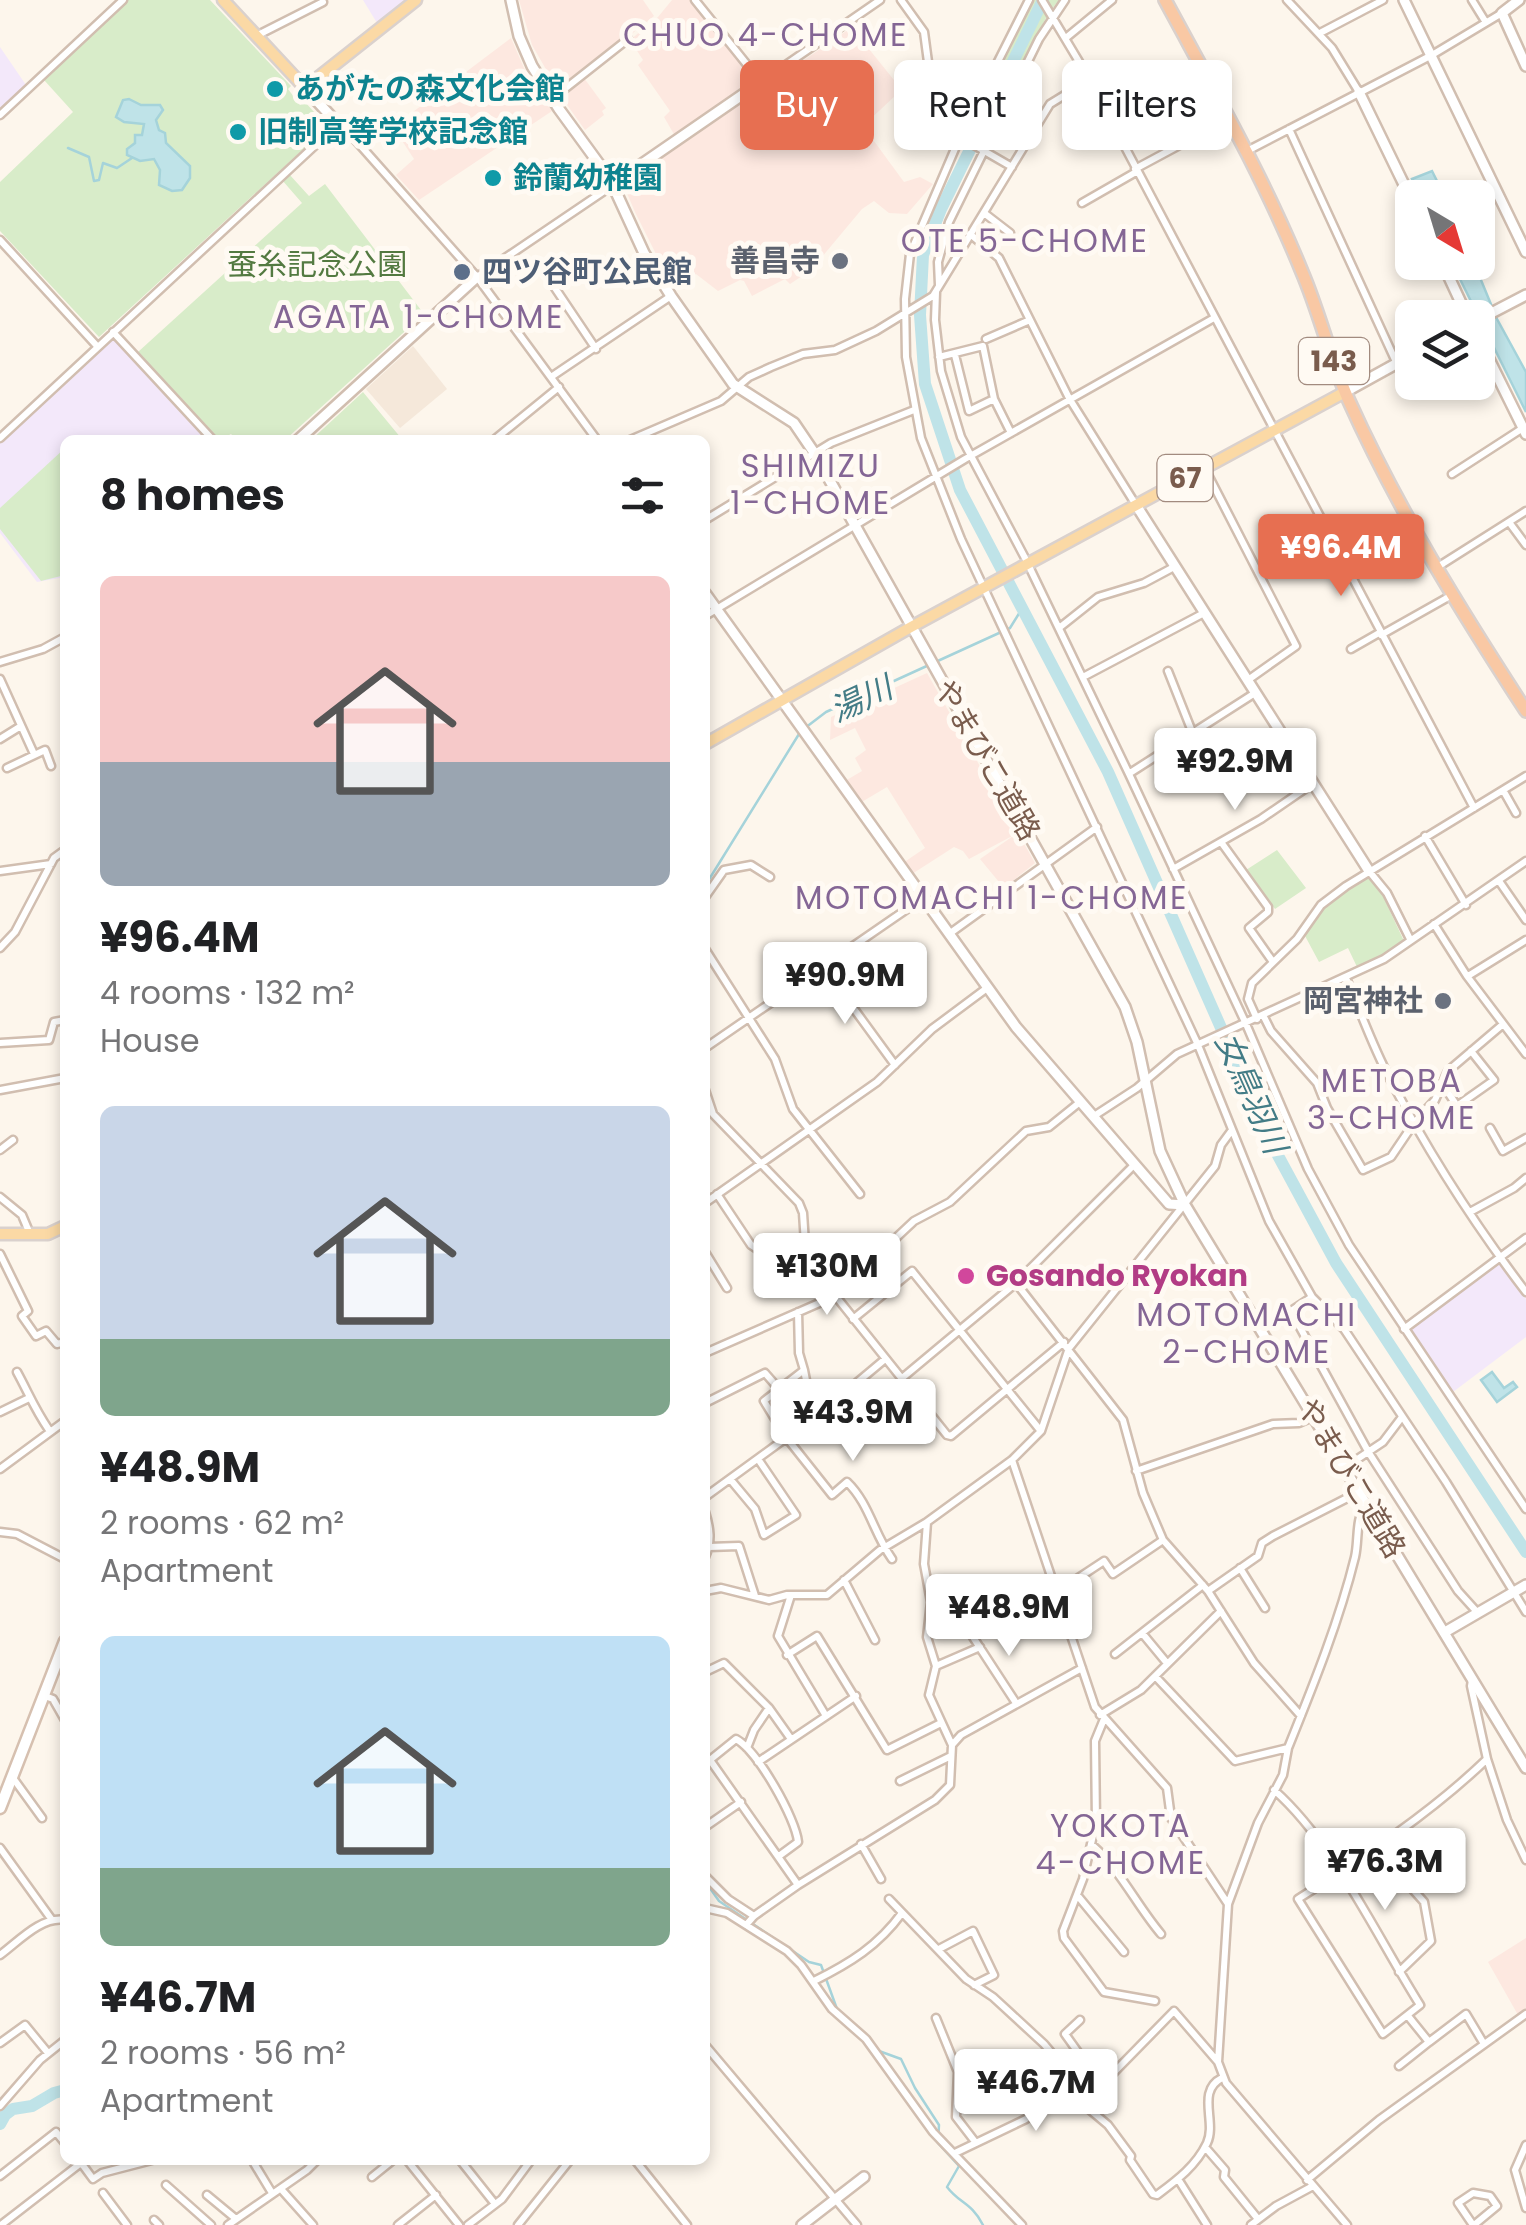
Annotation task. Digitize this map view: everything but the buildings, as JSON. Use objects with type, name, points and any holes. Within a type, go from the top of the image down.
[{"type":"highway","name":"143","points":[[1165,0],[1197,60]]},
{"type":"highway","name":"143","points":[[1232,126],[1303,272],[1346,392],[1436,568],[1526,711]]},
{"type":"main road","points":[[223,0],[304,88],[416,0]]},
{"type":"main road","name":"67","points":[[710,741],[1346,392]]},
{"type":"main road","points":[[0,1234],[48,1234],[60,1228]]},
{"type":"main road","points":[[0,1808],[60,1654]]},
{"type":"street","points":[[0,115],[124,0]]},
{"type":"street","name":"やまびこ道路","points":[[511,0],[523,47],[552,98],[613,184],[644,253],[671,296],[737,388],[794,423],[815,454],[1125,1006],[1160,1150],[1185,1205],[1526,1768]]},
{"type":"street","points":[[695,0],[743,60]]},
{"type":"street","points":[[793,60],[880,0]]},
{"type":"street","points":[[901,0],[924,32],[928,60]]},
{"type":"street","points":[[1000,60],[1029,0]]},
{"type":"street","points":[[1042,0],[1078,60]]},
{"type":"street","points":[[1029,60],[1051,15],[1064,0]]},
{"type":"street","points":[[1066,37],[1112,0]]},
{"type":"street","points":[[1287,0],[1320,33],[1358,92],[1402,180]]},
{"type":"street","points":[[1320,33],[1368,4],[1383,0]]},
{"type":"street","points":[[1404,0],[1526,252]]},
{"type":"street","points":[[1472,0],[1485,21]]},
{"type":"street","points":[[1246,152],[1432,55],[1519,0]]},
{"type":"street","points":[[260,34],[323,2]]},
{"type":"street","points":[[1502,13],[1526,66]]},
{"type":"street","points":[[552,98],[628,39]]},
{"type":"street","points":[[304,88],[344,127],[477,276],[593,435]]},
{"type":"street","points":[[303,435],[477,276],[740,96]]},
{"type":"street","points":[[640,435],[721,402],[749,378],[784,362],[811,352],[834,350],[906,314],[936,291],[1050,104],[1062,97]]},
{"type":"street","points":[[0,438],[338,124]]},
{"type":"street","points":[[1289,129],[1395,360]]},
{"type":"street","points":[[957,150],[910,254],[906,314],[906,357],[914,410],[938,475],[1004,629],[1200,1044],[1269,1220],[1312,1296],[1344,1329],[1519,1588],[1526,1612]]},
{"type":"street","points":[[1012,167],[984,150],[942,240],[936,277],[939,357],[951,412],[968,458],[1083,677],[1308,1169],[1349,1245],[1526,1509]]},
{"type":"street","points":[[1125,150],[1474,808]]},
{"type":"street","points":[[1082,203],[1173,150]]},
{"type":"street","points":[[984,213],[1010,233]]},
{"type":"street","points":[[970,234],[999,258],[1069,398],[1312,784],[1387,893],[1410,939]]},
{"type":"street","points":[[0,240],[97,346]]},
{"type":"street","points":[[555,288],[596,348]]},
{"type":"street","points":[[1495,310],[1526,294]]},
{"type":"street","points":[[552,377],[671,296]]},
{"type":"street","points":[[710,613],[1010,432],[1214,318]]},
{"type":"street","points":[[986,340],[1030,320]]},
{"type":"street","points":[[113,332],[208,435]]},
{"type":"street","points":[[939,357],[982,346],[994,399],[1010,432]]},
{"type":"street","points":[[955,355],[969,410],[994,399]]},
{"type":"street","points":[[1346,392],[1395,365]]},
{"type":"street","points":[[1452,474],[1524,431],[1495,372]]},
{"type":"street","points":[[500,435],[558,387]]},
{"type":"street","points":[[710,517],[842,438],[914,410]]},
{"type":"street","points":[[0,426],[13,426]]},
{"type":"street","points":[[1204,468],[1296,646],[1247,681]]},
{"type":"street","points":[[1436,568],[1526,511]]},
{"type":"street","points":[[1509,522],[1526,545]]},
{"type":"street","points":[[1058,628],[1098,597],[1144,583],[1174,567]]},
{"type":"street","points":[[1351,649],[1452,596]]},
{"type":"street","points":[[710,601],[987,988],[1168,1204],[1185,1205]]},
{"type":"street","points":[[1083,677],[1204,613]]},
{"type":"street","points":[[0,662],[60,640]]},
{"type":"street","points":[[1168,670],[1192,734]]},
{"type":"street","points":[[0,679],[34,754]]},
{"type":"street","points":[[1129,774],[1255,693]]},
{"type":"street","points":[[0,739],[21,726]]},
{"type":"street","points":[[7,768],[44,750],[51,766]]},
{"type":"street","points":[[1502,1025],[1448,1071],[1435,1100],[1414,1122],[1391,1157],[1363,1170],[1317,1084],[1248,999],[1252,984],[1297,940],[1321,905],[1369,871],[1526,776]]},
{"type":"street","points":[[1173,868],[1312,784]]},
{"type":"street","points":[[1503,790],[1516,814]]},
{"type":"street","points":[[949,934],[1097,827]]},
{"type":"street","points":[[1425,836],[1466,905]]},
{"type":"street","points":[[1220,842],[1268,906],[1268,912],[1249,928],[1273,962]]},
{"type":"street","points":[[0,948],[15,932],[51,864],[60,855]]},
{"type":"street","points":[[1093,1117],[1145,1081],[1168,1059],[1384,959],[1526,861]]},
{"type":"street","points":[[0,871],[51,864]]},
{"type":"street","points":[[710,890],[724,870],[751,865],[770,877]]},
{"type":"street","points":[[1498,881],[1526,920]]},
{"type":"street","points":[[710,1044],[922,898]]},
{"type":"street","points":[[1434,924],[1467,976],[1526,1054]]},
{"type":"street","points":[[1467,976],[1526,940]]},
{"type":"street","points":[[710,957],[775,1059],[792,1109],[860,1194]]},
{"type":"street","points":[[814,972],[849,1002],[895,1065]]},
{"type":"street","points":[[1346,978],[1387,1074],[1414,1122],[1499,1257],[1526,1292]]},
{"type":"street","points":[[710,1199],[877,1082],[932,1029],[987,988]]},
{"type":"street","points":[[0,1043],[49,1040],[54,1022],[60,1021]]},
{"type":"street","points":[[1441,1082],[1457,1106],[1494,1080],[1471,1051]]},
{"type":"street","points":[[0,1090],[60,1079]]},
{"type":"street","points":[[710,1351],[832,1296],[914,1221],[950,1202],[1026,1131],[1049,1127],[1080,1102]]},
{"type":"street","points":[[710,1105],[713,1114],[799,1204],[806,1260],[832,1296],[951,1436],[1066,1345],[1185,1205],[1215,1166],[1221,1146],[1232,1130]]},
{"type":"street","points":[[1490,1128],[1503,1151],[1526,1138]]},
{"type":"street","points":[[0,1150],[13,1140]]},
{"type":"street","points":[[901,1379],[1016,1283],[1134,1165]]},
{"type":"street","points":[[1470,1212],[1526,1178]]},
{"type":"street","points":[[716,1194],[751,1246],[804,1251]]},
{"type":"street","points":[[0,1196],[22,1215],[30,1235]]},
{"type":"street","points":[[1404,1329],[1526,1238]]},
{"type":"street","points":[[0,1254],[28,1311],[22,1316],[36,1336],[46,1331],[60,1343]]},
{"type":"street","points":[[710,1260],[727,1288]]},
{"type":"street","points":[[853,1319],[912,1270],[1041,1431]]},
{"type":"street","points":[[1016,1283],[1123,1420],[1136,1471],[1163,1540],[1205,1588],[1254,1662],[1300,1716]]},
{"type":"street","points":[[1312,1296],[1292,1311],[1369,1453],[1458,1591],[1477,1612]]},
{"type":"street","points":[[798,1311],[799,1353],[813,1416]]},
{"type":"street","points":[[710,1589],[721,1588],[769,1600],[827,1594],[884,1547],[1012,1460],[1041,1431],[1066,1345]]},
{"type":"street","points":[[710,1493],[884,1360]]},
{"type":"street","points":[[804,1370],[764,1401],[786,1437],[832,1495],[847,1482],[858,1493],[892,1558]]},
{"type":"street","points":[[17,1372],[28,1392],[27,1399],[49,1430]]},
{"type":"street","points":[[710,1400],[765,1373],[779,1389]]},
{"type":"street","points":[[0,1412],[27,1399]]},
{"type":"street","points":[[1136,1471],[1274,1424],[1314,1417]]},
{"type":"street","points":[[1344,1468],[1384,1442],[1402,1417]]},
{"type":"street","points":[[0,1469],[60,1423]]},
{"type":"street","points":[[730,1479],[755,1510],[764,1535],[796,1516],[758,1459]]},
{"type":"street","points":[[1012,1460],[1102,1717],[1167,1788],[1170,1818],[1228,1904]]},
{"type":"street","points":[[1115,1654],[1205,1588],[1258,1556],[1262,1544],[1273,1536],[1359,1492]]},
{"type":"street","points":[[1346,2225],[1222,2078],[1218,2062],[1228,1904],[1246,1851],[1283,1775],[1288,1748],[1342,1604],[1357,1548],[1360,1512],[1366,1504]]},
{"type":"street","points":[[746,1925],[798,1885],[943,1794],[952,1777],[952,1745],[928,1696],[936,1666],[927,1638],[931,1602],[924,1564],[926,1522]]},
{"type":"street","points":[[710,1528],[710,1547],[739,1546],[756,1598]]},
{"type":"street","points":[[0,1532],[18,1534],[60,1556]]},
{"type":"street","points":[[1057,1592],[1104,1561],[1112,1574],[1163,1540]]},
{"type":"street","points":[[1240,1568],[1265,1608]]},
{"type":"street","points":[[844,1580],[875,1640]]},
{"type":"street","points":[[1445,1632],[1519,1588]]},
{"type":"street","points":[[791,1595],[778,1636],[826,1716]]},
{"type":"street","points":[[1155,2001],[1104,1992],[1064,1938],[1063,1930],[1092,1845],[1096,1822],[1095,1742],[1102,1717],[1140,1690],[1221,1611]]},
{"type":"street","points":[[1142,1633],[1166,1662]]},
{"type":"street","points":[[971,1634],[1016,1703]]},
{"type":"street","points":[[787,1655],[817,1636],[887,1750],[941,1724]]},
{"type":"street","points":[[936,1666],[980,1647]]},
{"type":"street","points":[[710,1670],[724,1663],[770,1708],[791,1740]]},
{"type":"street","points":[[952,1745],[961,1735],[1082,1668]]},
{"type":"street","points":[[1155,1676],[1236,1761],[1288,1748]]},
{"type":"street","points":[[1472,1679],[1470,1686],[1487,1759],[1507,1820],[1526,1860]]},
{"type":"street","points":[[44,1695],[53,1699],[60,1711]]},
{"type":"street","points":[[758,1762],[856,1696]]},
{"type":"street","points":[[748,1748],[754,1730],[770,1708]]},
{"type":"street","points":[[710,1760],[736,1740],[748,1748],[797,1829],[798,1842],[779,1856]]},
{"type":"street","points":[[900,1781],[951,1756]]},
{"type":"street","points":[[1274,1790],[1294,1808],[1339,1872],[1420,2005],[1383,2034],[1298,1899],[1339,1872],[1459,1786],[1487,1759]]},
{"type":"street","points":[[710,1764],[798,1885]]},
{"type":"street","points":[[12,1777],[42,1818]]},
{"type":"street","points":[[710,1824],[741,1802]]},
{"type":"street","points":[[861,1844],[881,1879]]},
{"type":"street","points":[[1092,1845],[1162,1934]]},
{"type":"street","points":[[1374,1847],[1424,1902],[1431,1941],[1399,1972]]},
{"type":"street","points":[[0,1848],[52,1920]]},
{"type":"street","points":[[710,1881],[754,1916]]},
{"type":"street","points":[[1077,1895],[1124,1952]]},
{"type":"street","points":[[889,1900],[956,1970],[994,1997],[1044,2044],[1075,2081]]},
{"type":"street","points":[[710,1909],[727,1912],[788,1951],[832,2009],[866,2039],[924,2120],[1022,2225]]},
{"type":"street","points":[[814,1981],[863,1955],[884,1937],[902,1912]]},
{"type":"street","points":[[0,1956],[52,1920],[60,1920]]},
{"type":"street","points":[[939,1949],[974,1931],[994,1976],[974,1985]]},
{"type":"street","points":[[1218,2062],[1174,2011],[1083,2104],[1108,2125],[1157,2195],[1194,2164],[1205,2147],[1212,2126],[1207,2102],[1212,2087],[1222,2078]]},
{"type":"street","points":[[1399,2066],[1466,2014],[1484,2044]]},
{"type":"street","points":[[1251,2225],[1310,2183],[1379,2120],[1526,2014]]},
{"type":"street","points":[[1408,2016],[1429,2042]]},
{"type":"street","points":[[936,2018],[958,2072],[956,2117],[976,2144]]},
{"type":"street","points":[[1080,2020],[1065,2034],[1094,2076]]},
{"type":"street","points":[[0,2043],[25,2025],[48,2054]]},
{"type":"street","points":[[0,2106],[60,2044]]},
{"type":"street","points":[[710,2051],[857,2225]]},
{"type":"street","points":[[955,2153],[1026,2119],[1075,2081],[1094,2076],[1107,2078]]},
{"type":"street","points":[[0,2176],[56,2132],[60,2137]]},
{"type":"street","points":[[1526,2145],[1515,2170],[1526,2208]]},
{"type":"street","points":[[1205,2147],[1258,2219]]},
{"type":"street","points":[[0,2225],[76,2165]]},
{"type":"street","points":[[82,2165],[93,2179],[102,2172],[131,2165]]},
{"type":"street","points":[[255,2165],[272,2193]]},
{"type":"street","points":[[228,2225],[311,2165]]},
{"type":"street","points":[[372,2177],[384,2165]]},
{"type":"street","points":[[411,2165],[459,2225]]},
{"type":"street","points":[[464,2165],[495,2204]]},
{"type":"street","points":[[518,2165],[522,2171]]},
{"type":"street","points":[[468,2225],[495,2204],[527,2165]]},
{"type":"street","points":[[518,2225],[566,2165]]},
{"type":"street","points":[[640,2165],[688,2225]]},
{"type":"street","points":[[802,2225],[864,2177]]},
{"type":"street","points":[[1178,2178],[1207,2225]]},
{"type":"street","points":[[166,2185],[211,2225]]},
{"type":"street","points":[[281,2189],[313,2225]]},
{"type":"street","points":[[103,2193],[127,2225]]},
{"type":"street","points":[[1473,2193],[1490,2196],[1496,2206],[1473,2225],[1458,2203],[1473,2193]]},
{"type":"street","points":[[207,2194],[236,2220]]},
{"type":"street","points":[[400,2224],[436,2196]]},
{"type":"shaded area","points":[[363,0],[406,0],[377,23]]},
{"type":"shaded area","points":[[519,0],[643,0],[654,16],[559,92],[532,45]]},
{"type":"shaded area","points":[[672,0],[691,0],[740,61],[740,92],[675,136],[664,117],[670,111],[638,65],[643,60],[630,40]]},
{"type":"shaded area","points":[[858,23],[869,40],[869,49],[894,80],[894,97],[874,116],[874,60],[804,60]]},
{"type":"shaded area","points":[[511,38],[524,68],[552,111],[419,200],[396,175],[414,159],[393,127]]},
{"type":"shaded area","points":[[0,47],[26,85],[0,109]]},
{"type":"shaded area","points":[[584,78],[606,108],[602,111],[604,115],[585,130],[560,95]]},
{"type":"shaded area","points":[[740,104],[740,150],[874,150],[874,141],[904,182],[920,177],[933,184],[907,214],[889,213],[874,201],[862,209],[811,270],[790,284],[785,279],[752,296],[740,280],[718,291],[696,274],[675,285],[635,212],[626,182]]},
{"type":"shaded area","points":[[113,338],[201,435],[60,435],[60,578],[37,582],[0,533],[0,443]]},
{"type":"shaded area","points":[[413,346],[447,389],[400,428],[366,389]]},
{"type":"shaded area","points":[[927,673],[1035,863],[1004,888],[980,859],[1016,834],[969,859],[954,847],[912,874],[903,863],[925,848],[887,787],[860,803],[845,781],[862,771],[855,758],[866,750],[855,728],[830,740],[831,717]]},
{"type":"shaded area","points":[[1499,1263],[1526,1299],[1526,1337],[1453,1392],[1410,1330]]},
{"type":"shaded area","points":[[1526,1938],[1526,2009],[1518,2015],[1488,1962]]},
{"type":"green space","points":[[128,0],[210,0],[291,86],[288,89],[300,105],[305,102],[324,123],[323,131],[99,337],[0,231],[0,182],[73,112],[44,80]]},
{"type":"green space","points":[[1034,0],[1041,0],[1011,60],[1004,60]]},
{"type":"green space","points":[[1044,0],[1059,0],[1025,60],[1015,60]]},
{"type":"green space","name":"蚕糸記念公園","points":[[289,174],[309,196],[325,184],[424,314],[291,435],[215,435],[138,352],[302,203],[282,180]]},
{"type":"green space","points":[[363,392],[399,435],[316,435]]},
{"type":"green space","points":[[60,453],[60,576],[41,581],[0,529],[0,508]]},
{"type":"green space","points":[[1277,850],[1306,888],[1275,909],[1246,870]]},
{"type":"green space","points":[[1365,877],[1381,892],[1404,941],[1392,952],[1358,969],[1348,948],[1319,962],[1304,934],[1326,904]]},
{"type":"water","points":[[123,100],[141,105],[160,105],[163,110],[156,120],[159,130],[165,133],[166,143],[190,166],[190,178],[182,190],[172,191],[159,185],[160,170],[154,159],[140,161],[127,155],[135,135],[142,135],[144,124],[116,117]]},
{"type":"water","points":[[1432,171],[1436,180],[1413,180]]},
{"type":"water","points":[[1460,280],[1481,280],[1489,300],[1470,300]]},
{"type":"water","points":[[1495,314],[1526,372],[1526,412],[1495,350]]},
{"type":"water","points":[[1492,1372],[1504,1388],[1513,1382],[1517,1387],[1497,1402],[1481,1380]]},
{"type":"waterway","name":"女鳥羽川","points":[[1043,0],[941,209],[923,255],[920,315],[925,384],[960,490],[1108,772],[1275,1150],[1336,1263],[1526,1552]]},
{"type":"waterway","points":[[68,148],[89,157],[94,181],[99,180],[103,163],[117,168],[132,158]]},
{"type":"waterway","name":"湯川","points":[[805,728],[826,712],[1010,628],[1023,607]]},
{"type":"waterway","name":"湯川","points":[[710,878],[799,734]]},
{"type":"waterway","points":[[710,1888],[719,1901],[809,1962],[821,1965],[837,2009]]},
{"type":"waterway","points":[[851,2021],[863,2032]]},
{"type":"waterway","points":[[872,2042],[879,2051],[901,2059],[939,2125],[938,2143],[959,2166],[947,2187],[983,2225]]},
{"type":"waterway","name":"湯川","points":[[0,2124],[13,2109],[32,2106],[60,2091]]},
{"type":"waterway","points":[[521,2217],[562,2165]]},
{"type":"place","name":"あがたの森文化会館","points":[[275,89]]},
{"type":"place","name":"旧制高等学校記念館","points":[[238,132]]},
{"type":"place","name":"鈴蘭幼稚園","points":[[493,178]]},
{"type":"place","name":"善昌寺","points":[[840,261]]},
{"type":"place","name":"四ツ谷町公民館","points":[[462,272]]},
{"type":"place","name":"岡宮神社","points":[[1443,1001]]},
{"type":"place","name":"Gosando Ryokan","points":[[966,1276]]},
{"type":"district","name":"CHUO 4-CHOME","points":[[766,35]]},
{"type":"district","name":"OTE 5-CHOME","points":[[1025,241]]},
{"type":"district","name":"AGATA 1-CHOME","points":[[419,317]]},
{"type":"district","name":"SHIMIZU 1-CHOME","points":[[811,484]]},
{"type":"district","name":"MOTOMACHI 1-CHOME","points":[[992,898]]},
{"type":"district","name":"METOBA 3-CHOME","points":[[1392,1100]]},
{"type":"district","name":"MOTOMACHI 2-CHOME","points":[[1247,1334]]},
{"type":"district","name":"YOKOTA 4-CHOME","points":[[1121,1844]]}]
